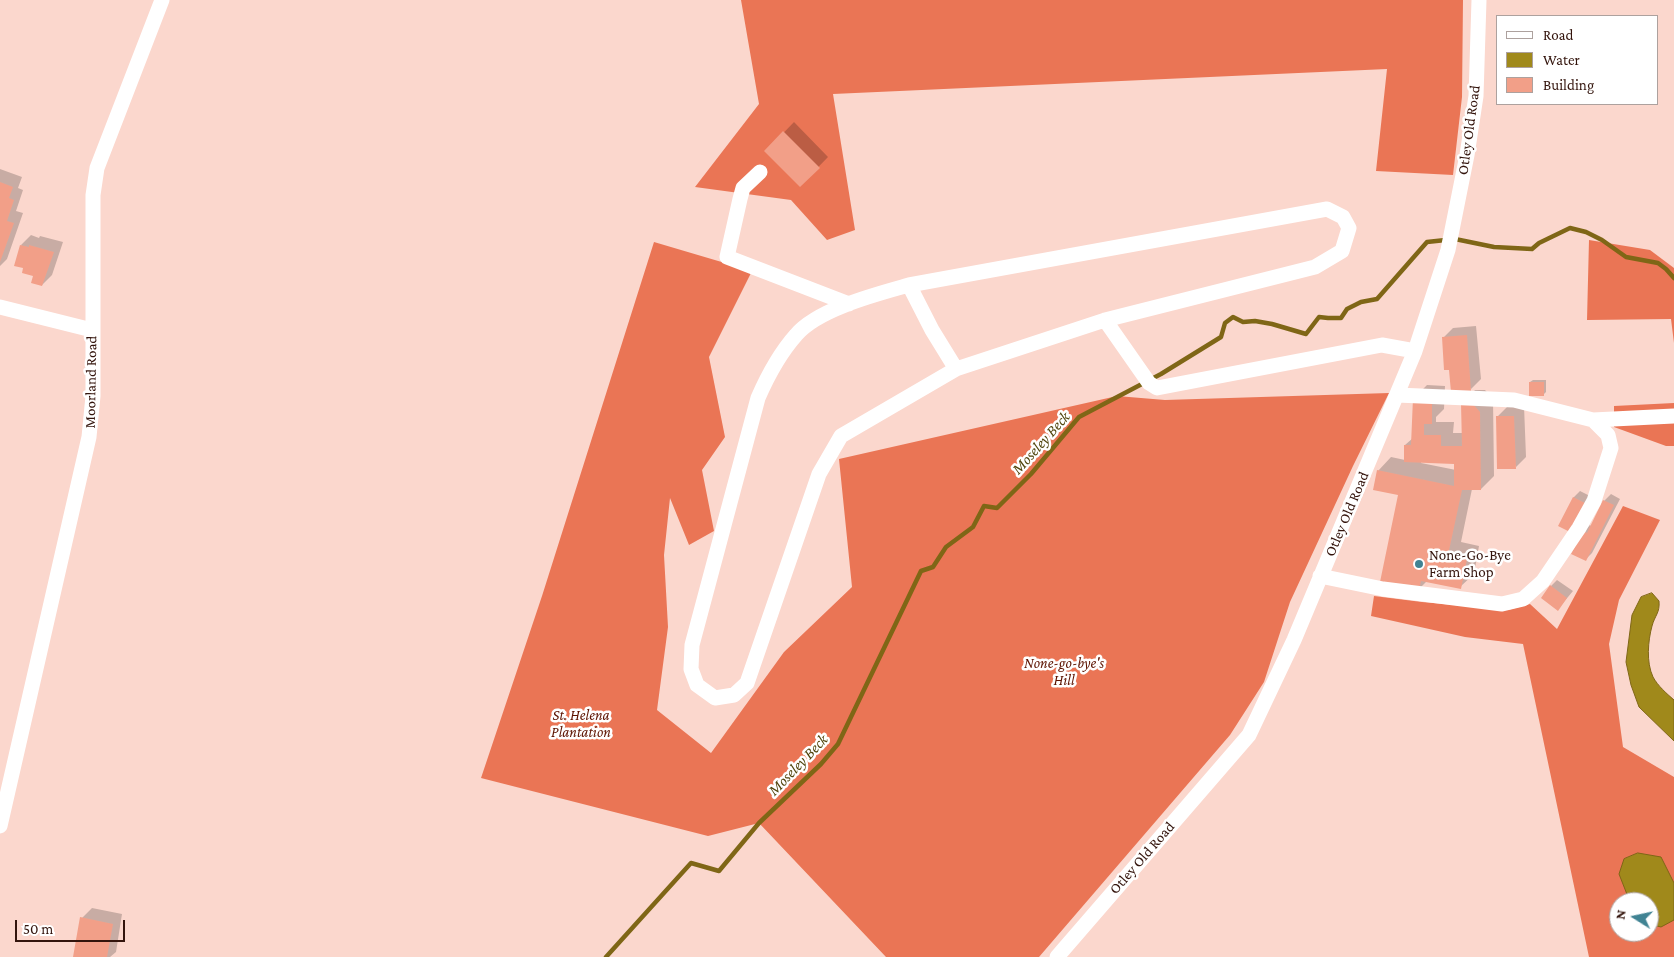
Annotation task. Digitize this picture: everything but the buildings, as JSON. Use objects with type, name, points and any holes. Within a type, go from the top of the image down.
[{"type":"street","name":"Moorland Road","points":[[0,826],[6,767],[89,438],[93,396],[93,195],[97,168],[162,0]]},
{"type":"street","name":"Otley Old Road","points":[[1057,957],[1249,735],[1294,640],[1415,351],[1450,242],[1476,96],[1479,0]]},
{"type":"street","points":[[760,172],[744,188],[727,257],[849,304]]},
{"type":"street","points":[[1328,209],[1343,217],[1349,228],[1342,251],[1315,267],[1105,320],[956,368],[841,436],[819,474],[746,683],[734,695],[714,698],[697,685],[691,669],[692,646],[758,398],[772,368],[797,333],[828,312],[908,285],[1328,209]]},
{"type":"street","points":[[908,285],[932,330],[956,368]]},
{"type":"street","points":[[0,307],[92,330]]},
{"type":"street","points":[[1105,320],[1146,378],[1158,388],[1382,345],[1415,351]]},
{"type":"street","points":[[1397,395],[1514,400],[1593,420],[1674,416]]},
{"type":"street","points":[[1320,576],[1383,589],[1502,604],[1523,599],[1543,581],[1579,528],[1594,501],[1610,448],[1608,435],[1593,420]]},
{"type":"green space","points":[[741,0],[1463,0],[1462,97],[1453,175],[1376,171],[1387,69],[833,94],[855,230],[827,240],[791,200],[695,187],[759,104]]},
{"type":"green space","points":[[1589,240],[1650,250],[1674,268],[1674,343],[1671,319],[1587,320]]},
{"type":"green space","points":[[654,242],[752,271],[709,357],[725,437],[702,470],[714,531],[689,545],[670,498],[664,555],[668,627],[657,710],[711,753],[784,652],[852,587],[839,459],[1117,396],[1165,400],[1389,393],[1290,602],[1264,682],[1230,735],[1039,957],[886,957],[759,823],[708,836],[481,778],[542,596]]},
{"type":"green space","points":[[1674,403],[1674,446],[1666,446],[1614,427],[1614,406]]},
{"type":"green space","points":[[1623,506],[1660,520],[1619,600],[1609,644],[1623,747],[1674,777],[1674,957],[1589,957],[1523,644],[1465,637],[1371,616],[1374,596],[1508,610],[1530,604],[1557,629]]},
{"type":"water","points":[[1652,593],[1659,601],[1659,605],[1649,638],[1649,665],[1655,680],[1674,700],[1674,741],[1639,707],[1631,685],[1626,662],[1632,615],[1641,597]]},
{"type":"water","points":[[1638,853],[1661,857],[1674,883],[1674,920],[1659,926],[1659,892],[1626,892],[1619,874],[1624,859]]},
{"type":"waterway","name":"Moseley Beck","points":[[606,957],[691,863],[719,871],[759,823],[821,764],[838,744],[921,571],[933,567],[946,547],[973,527],[984,506],[997,508],[1031,474],[1079,417],[1161,374],[1221,337],[1225,323],[1233,317],[1243,322],[1255,321],[1272,324],[1306,334],[1319,317],[1341,318],[1347,309],[1361,302],[1377,299],[1427,242],[1455,239],[1494,247],[1532,249],[1539,243],[1570,228],[1586,232],[1602,240],[1626,257],[1658,263],[1674,278]]},
{"type":"place","name":"None-Go-Bye Farm Shop","points":[[1419,564]]},
{"type":"park label","name":"None-go-bye's Hill","points":[[1064,672]]},
{"type":"park label","name":"St. Helena Plantation","points":[[581,724]]}]
